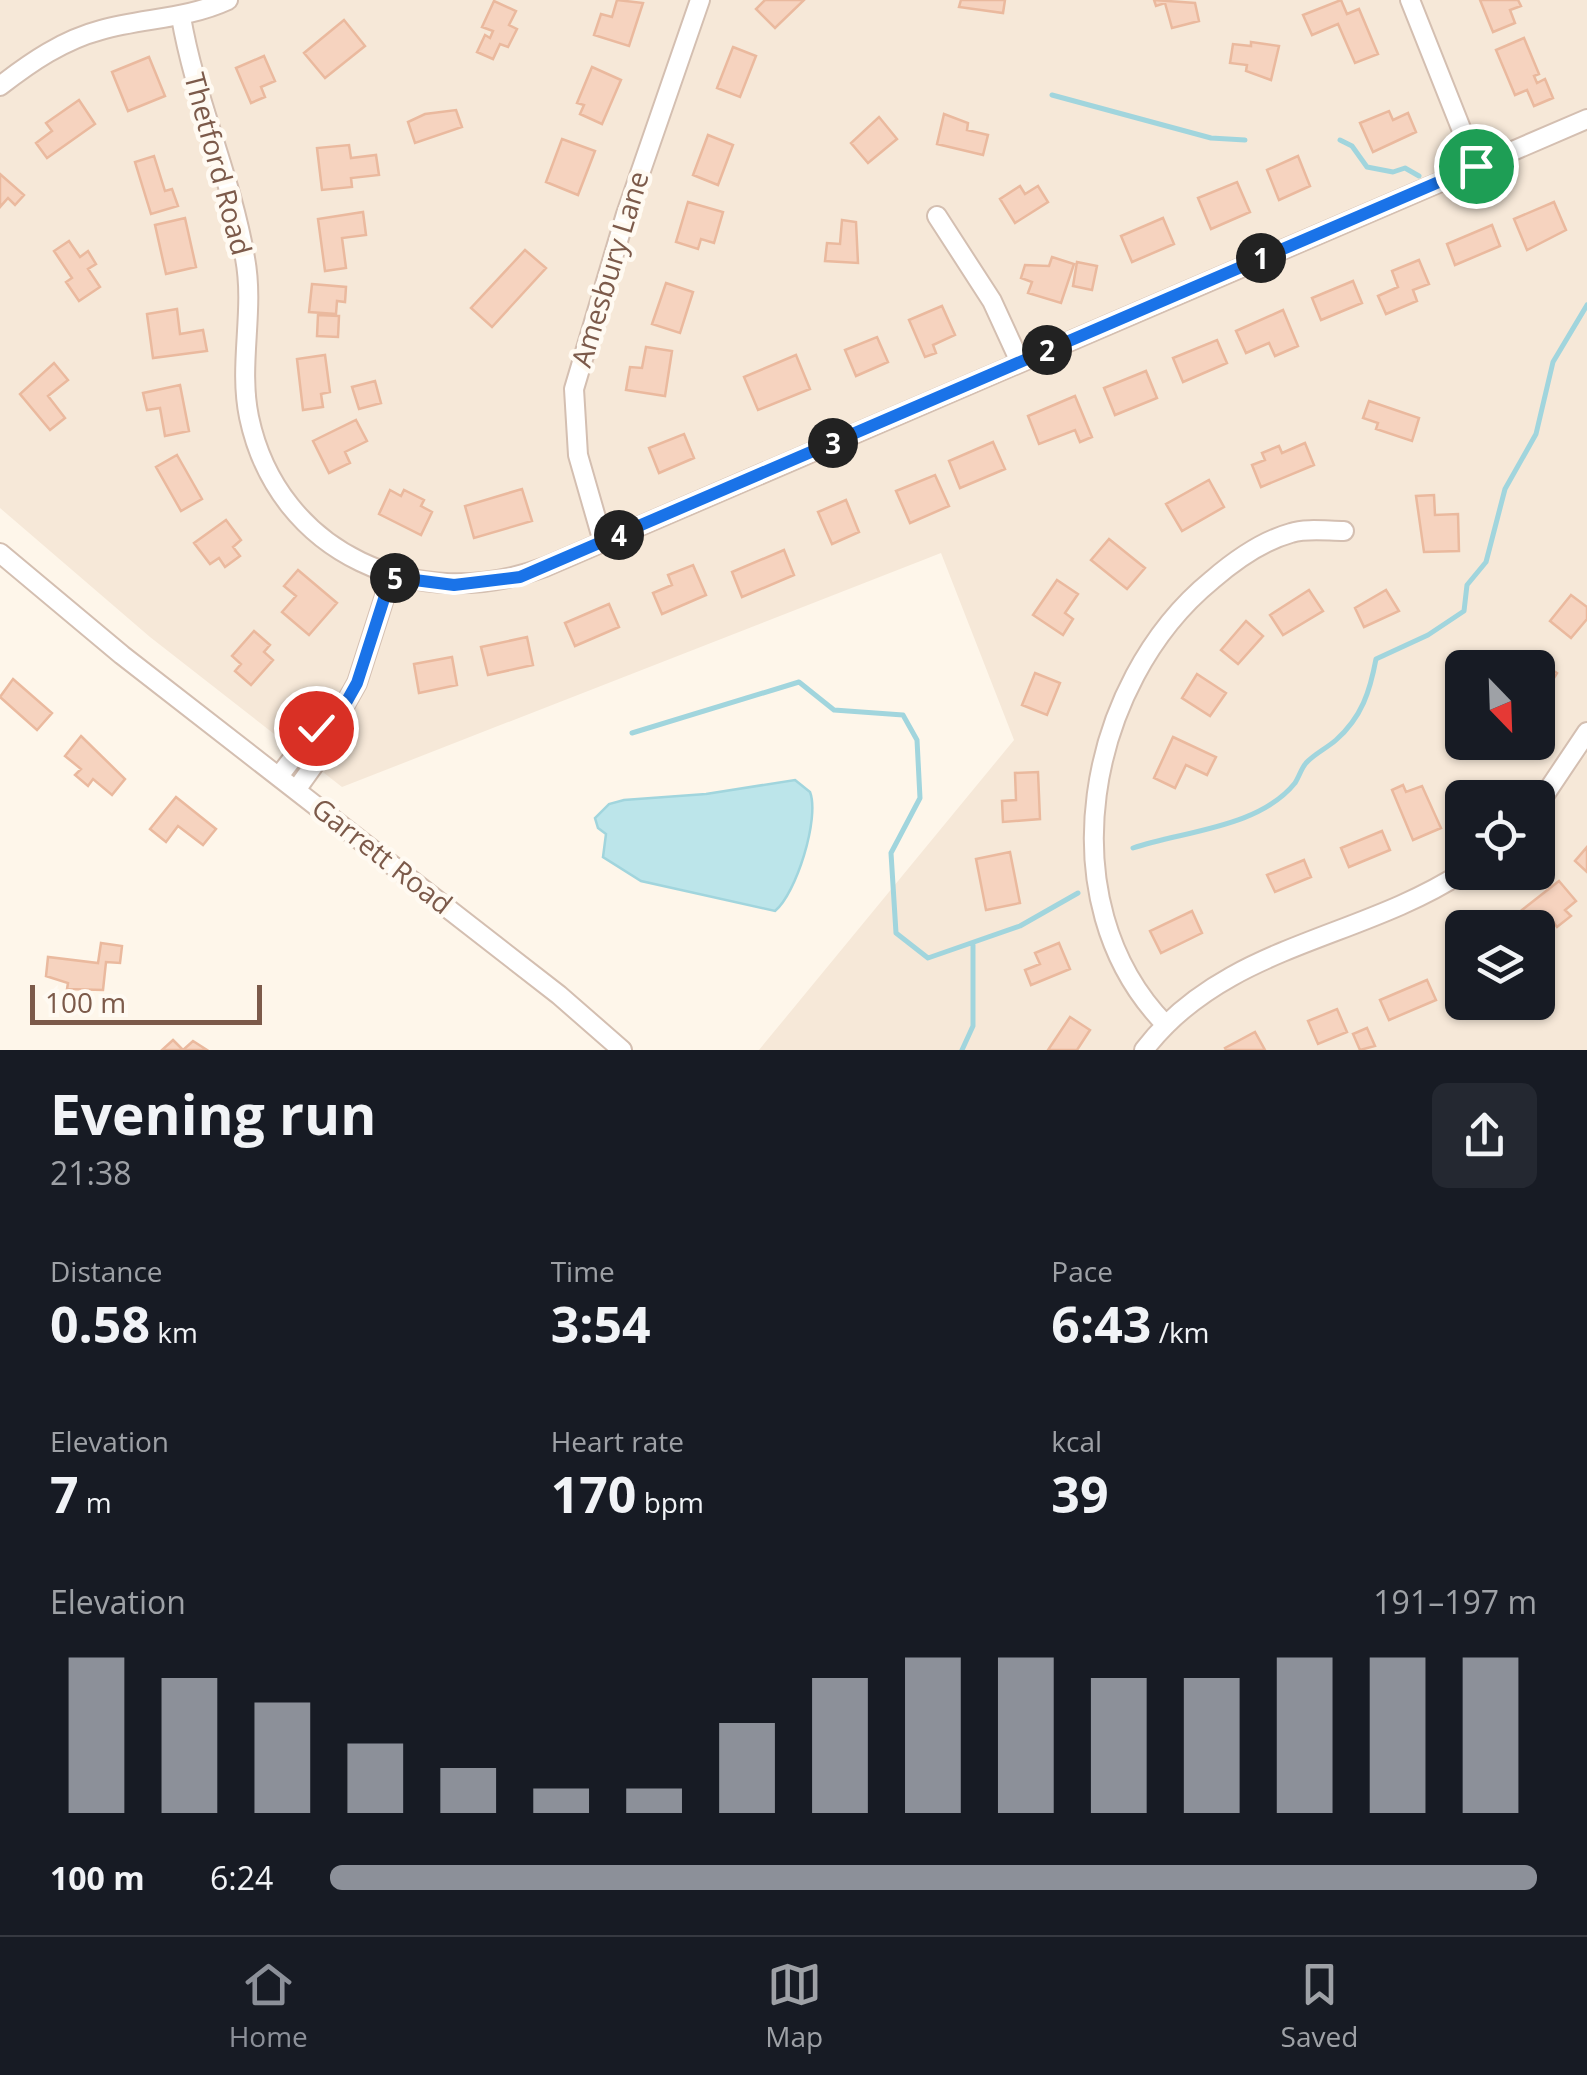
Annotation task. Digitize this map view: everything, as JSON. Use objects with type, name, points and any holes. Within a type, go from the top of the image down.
[{"type":"street","points":[[0,86],[73,40],[101,30],[181,16],[228,0]]},
{"type":"street","name":"Amesbury Lane","points":[[603,542],[578,455],[574,388],[620,232],[700,0]]},
{"type":"street","points":[[1410,0],[1476,166]]},
{"type":"street","name":"Thetford Road","points":[[181,16],[246,260],[245,395],[259,449],[277,486],[313,530],[350,558],[391,577],[454,585],[520,577],[1587,120]]},
{"type":"street","points":[[937,216],[992,301],[1020,362]]},
{"type":"street","points":[[1166,1024],[1128,970],[1100,890],[1095,802],[1108,735],[1147,650],[1202,587],[1242,557],[1292,532],[1344,531]]},
{"type":"street","name":"Garrett Road","points":[[0,553],[560,995],[622,1050]]},
{"type":"street","points":[[296,790],[334,737],[334,724],[357,683],[391,577]]},
{"type":"street","points":[[278,776],[316,728],[334,724]]},
{"type":"street","points":[[1555,780],[1587,732]]},
{"type":"street","points":[[1144,1050],[1166,1024],[1238,970],[1410,900],[1445,881]]},
{"type":"shaded area","points":[[0,0],[1587,0],[1587,1050],[759,1050],[1014,740],[941,553],[342,787],[150,637],[0,508]]},
{"type":"water","points":[[795,780],[810,792],[812,819],[798,873],[775,911],[641,881],[603,857],[606,834],[598,828],[595,818],[609,804]]},
{"type":"building","points":[[617,0],[643,3],[629,46],[594,35],[601,14],[612,17]]},
{"type":"building","points":[[765,0],[804,0],[775,28],[756,9]]},
{"type":"building","points":[[961,0],[1005,0],[1003,13],[959,7]]},
{"type":"building","points":[[1154,0],[1195,3],[1199,21],[1172,28],[1165,3],[1156,6]]},
{"type":"building","points":[[1341,0],[1347,14],[1359,9],[1378,54],[1355,63],[1338,24],[1312,35],[1303,15]]},
{"type":"building","points":[[1480,0],[1518,0],[1521,6],[1510,10],[1515,23],[1493,32]]},
{"type":"building","points":[[494,1],[516,11],[509,25],[517,29],[508,47],[500,44],[493,59],[477,52],[485,35],[490,38],[493,31],[482,27]]},
{"type":"building","points":[[344,20],[365,46],[325,78],[304,53]]},
{"type":"building","points":[[1524,38],[1539,74],[1534,76],[1537,83],[1545,79],[1553,98],[1534,106],[1527,90],[1515,95],[1496,50]]},
{"type":"building","points":[[1251,42],[1279,46],[1271,80],[1246,71],[1247,65],[1230,63],[1233,44],[1251,46]]},
{"type":"building","points":[[733,47],[756,56],[740,97],[717,88]]},
{"type":"building","points":[[264,56],[275,81],[261,87],[265,97],[251,103],[236,68]]},
{"type":"building","points":[[149,57],[165,96],[128,111],[112,72]]},
{"type":"building","points":[[592,67],[621,80],[602,124],[580,114],[584,105],[577,103]]},
{"type":"building","points":[[79,100],[95,124],[47,158],[36,143],[52,131],[46,123]]},
{"type":"building","points":[[456,110],[462,127],[415,143],[408,122],[425,114]]},
{"type":"building","points":[[1389,111],[1393,120],[1408,113],[1416,132],[1373,152],[1360,123]]},
{"type":"building","points":[[944,114],[968,123],[967,130],[988,135],[983,155],[937,144]]},
{"type":"building","points":[[879,117],[897,139],[868,163],[851,143]]},
{"type":"building","points":[[708,135],[733,145],[718,185],[693,175]]},
{"type":"building","points":[[562,139],[595,151],[578,195],[546,182]]},
{"type":"building","points":[[349,145],[351,158],[376,155],[379,175],[351,178],[352,187],[322,190],[317,148]]},
{"type":"building","points":[[154,156],[165,191],[172,189],[178,206],[151,214],[135,162]]},
{"type":"building","points":[[1298,156],[1310,186],[1279,200],[1267,170]]},
{"type":"building","points":[[0,174],[24,195],[15,205],[8,198],[0,207]]},
{"type":"building","points":[[1237,182],[1250,212],[1211,229],[1198,198]]},
{"type":"building","points":[[1020,186],[1025,194],[1038,186],[1048,202],[1015,223],[1000,199]]},
{"type":"building","points":[[688,202],[723,212],[714,243],[701,239],[698,249],[676,242]]},
{"type":"building","points":[[1554,202],[1566,230],[1527,250],[1514,219]]},
{"type":"building","points":[[363,212],[366,235],[342,238],[346,268],[325,271],[318,219]]},
{"type":"building","points":[[185,218],[196,267],[166,274],[155,225]]},
{"type":"building","points":[[1163,218],[1174,244],[1132,262],[1121,236]]},
{"type":"building","points":[[842,220],[856,222],[858,263],[825,261],[827,243],[840,244]]},
{"type":"building","points":[[1492,225],[1500,246],[1455,265],[1447,244]]},
{"type":"building","points":[[69,241],[80,257],[88,251],[96,264],[88,269],[100,287],[79,301],[66,282],[72,278],[54,251]]},
{"type":"building","points":[[525,250],[546,268],[492,327],[471,308]]},
{"type":"building","points":[[1052,257],[1074,264],[1061,303],[1028,293],[1032,282],[1021,278],[1025,265],[1049,266]]},
{"type":"building","points":[[1419,260],[1429,284],[1413,290],[1417,301],[1386,314],[1378,296],[1398,287],[1392,271]]},
{"type":"building","points":[[1077,262],[1097,266],[1092,290],[1073,286]]},
{"type":"building","points":[[1353,281],[1362,303],[1321,320],[1312,298]]},
{"type":"building","points":[[666,283],[693,292],[680,333],[652,324]]},
{"type":"building","points":[[312,284],[346,287],[345,302],[337,301],[336,314],[309,312]]},
{"type":"building","points":[[942,306],[955,335],[933,345],[936,353],[925,357],[909,320]]},
{"type":"building","points":[[177,309],[180,334],[203,330],[207,351],[153,358],[147,314]]},
{"type":"building","points":[[1283,310],[1298,346],[1275,356],[1269,343],[1246,353],[1236,331]]},
{"type":"building","points":[[318,315],[339,316],[338,337],[317,336]]},
{"type":"building","points":[[877,337],[888,362],[856,376],[845,350]]},
{"type":"building","points":[[1217,340],[1227,363],[1183,382],[1173,358]]},
{"type":"building","points":[[646,347],[672,351],[665,396],[626,390],[630,367],[642,368]]},
{"type":"building","points":[[325,355],[330,392],[321,394],[323,407],[303,410],[297,359]]},
{"type":"building","points":[[796,355],[810,389],[758,410],[744,377]]},
{"type":"building","points":[[54,363],[68,380],[48,396],[65,418],[50,430],[20,394]]},
{"type":"building","points":[[1146,371],[1157,398],[1115,415],[1104,388]]},
{"type":"building","points":[[375,381],[381,403],[359,409],[352,387]]},
{"type":"building","points":[[180,385],[189,431],[165,436],[160,408],[147,410],[143,393]]},
{"type":"building","points":[[1075,396],[1092,437],[1080,442],[1075,430],[1039,444],[1028,416]]},
{"type":"building","points":[[1369,401],[1419,418],[1412,441],[1376,429],[1378,423],[1363,418]]},
{"type":"building","points":[[356,420],[367,441],[345,452],[350,463],[329,473],[313,441]]},
{"type":"building","points":[[684,434],[694,458],[659,473],[649,448]]},
{"type":"building","points":[[993,442],[1005,469],[960,488],[949,461]]},
{"type":"building","points":[[1305,443],[1314,465],[1261,487],[1252,465],[1265,460],[1262,453],[1279,446],[1282,453]]},
{"type":"building","points":[[177,455],[202,499],[181,511],[156,467]]},
{"type":"building","points":[[935,475],[949,506],[910,523],[896,491]]},
{"type":"building","points":[[1209,480],[1224,507],[1182,531],[1166,504]]},
{"type":"building","points":[[522,489],[532,521],[474,538],[465,506]]},
{"type":"building","points":[[390,490],[401,496],[404,490],[424,500],[421,506],[432,512],[421,535],[379,514]]},
{"type":"building","points":[[1434,495],[1435,515],[1458,514],[1459,551],[1424,552],[1416,496]]},
{"type":"building","points":[[846,500],[859,532],[832,544],[818,512]]},
{"type":"building","points":[[226,520],[241,540],[233,547],[240,556],[225,567],[219,558],[210,564],[194,543]]},
{"type":"building","points":[[1109,539],[1145,568],[1127,589],[1091,560]]},
{"type":"building","points":[[784,550],[794,575],[742,597],[732,572]]},
{"type":"building","points":[[693,565],[706,595],[662,614],[653,593],[672,585],[668,575]]},
{"type":"building","points":[[298,570],[337,603],[309,635],[282,612],[296,596],[284,586]]},
{"type":"building","points":[[1057,580],[1078,594],[1065,613],[1073,619],[1063,635],[1033,615]]},
{"type":"building","points":[[1309,590],[1323,611],[1283,635],[1270,615]]},
{"type":"building","points":[[1386,590],[1399,611],[1364,627],[1355,608]]},
{"type":"building","points":[[1571,595],[1587,607],[1587,619],[1571,638],[1550,621]]},
{"type":"building","points":[[609,604],[619,627],[575,646],[565,623]]},
{"type":"building","points":[[1246,621],[1263,636],[1238,664],[1221,650]]},
{"type":"building","points":[[254,631],[270,645],[264,652],[273,660],[251,685],[235,671],[241,664],[232,656]]},
{"type":"building","points":[[527,637],[533,665],[488,675],[481,647]]},
{"type":"building","points":[[452,657],[457,685],[419,693],[414,664]]},
{"type":"building","points":[[1035,673],[1060,683],[1047,715],[1022,705]]},
{"type":"building","points":[[1197,674],[1226,693],[1210,716],[1182,698]]},
{"type":"building","points":[[13,679],[52,713],[37,730],[0,697]]},
{"type":"building","points":[[81,736],[125,779],[112,795],[93,779],[88,786],[75,775],[81,769],[65,756]]},
{"type":"building","points":[[1173,737],[1216,757],[1207,775],[1186,765],[1175,788],[1154,778]]},
{"type":"building","points":[[1038,772],[1040,819],[1003,822],[1002,801],[1016,800],[1015,773]]},
{"type":"building","points":[[1403,785],[1406,792],[1422,786],[1441,828],[1413,840],[1392,790]]},
{"type":"building","points":[[176,797],[216,829],[203,845],[178,826],[166,842],[150,829]]},
{"type":"building","points":[[1382,831],[1390,850],[1349,867],[1341,848]]},
{"type":"building","points":[[1587,847],[1587,872],[1575,861]]},
{"type":"building","points":[[1010,852],[1020,903],[986,910],[976,859]]},
{"type":"building","points":[[1304,860],[1311,877],[1275,892],[1267,875]]},
{"type":"building","points":[[1559,881],[1576,901],[1565,910],[1571,916],[1557,927],[1555,910],[1522,910],[1548,890],[1555,890]]},
{"type":"building","points":[[1192,911],[1202,933],[1161,953],[1150,931]]},
{"type":"building","points":[[101,943],[122,946],[120,963],[106,962],[103,990],[67,989],[68,983],[46,976],[48,957],[98,963]]},
{"type":"building","points":[[1059,943],[1070,969],[1031,985],[1025,970],[1040,964],[1035,953]]},
{"type":"building","points":[[1427,980],[1436,1000],[1389,1020],[1380,1000]]},
{"type":"building","points":[[1337,1009],[1347,1032],[1318,1044],[1308,1021]]},
{"type":"building","points":[[1070,1017],[1090,1030],[1077,1050],[1048,1050]]},
{"type":"building","points":[[1367,1028],[1375,1046],[1360,1050],[1353,1034]]},
{"type":"building","points":[[1255,1032],[1265,1050],[1226,1050],[1225,1048]]},
{"type":"building","points":[[173,1040],[183,1050],[162,1050]]},
{"type":"building","points":[[193,1041],[207,1050],[183,1050]]},
{"type":"waterway","points":[[1052,95],[1211,138],[1245,140]]},
{"type":"waterway","points":[[1340,140],[1352,146],[1367,167],[1393,172],[1405,168],[1419,176]]},
{"type":"waterway","points":[[1133,848],[1241,819],[1280,798],[1295,783],[1306,763],[1352,722],[1368,693],[1376,659],[1428,635],[1464,611],[1467,585],[1486,562],[1505,489],[1536,434],[1553,362],[1587,305]]},
{"type":"waterway","points":[[632,733],[799,682],[834,710],[903,715],[917,740],[920,798],[891,853],[896,933],[928,958],[1020,926],[1078,893]]},
{"type":"waterway","points":[[962,1050],[973,1026],[973,945]]},
{"type":"route","points":[[316,728],[334,724],[357,683],[391,577],[454,585],[520,577],[544,568],[1476,166]]}]
